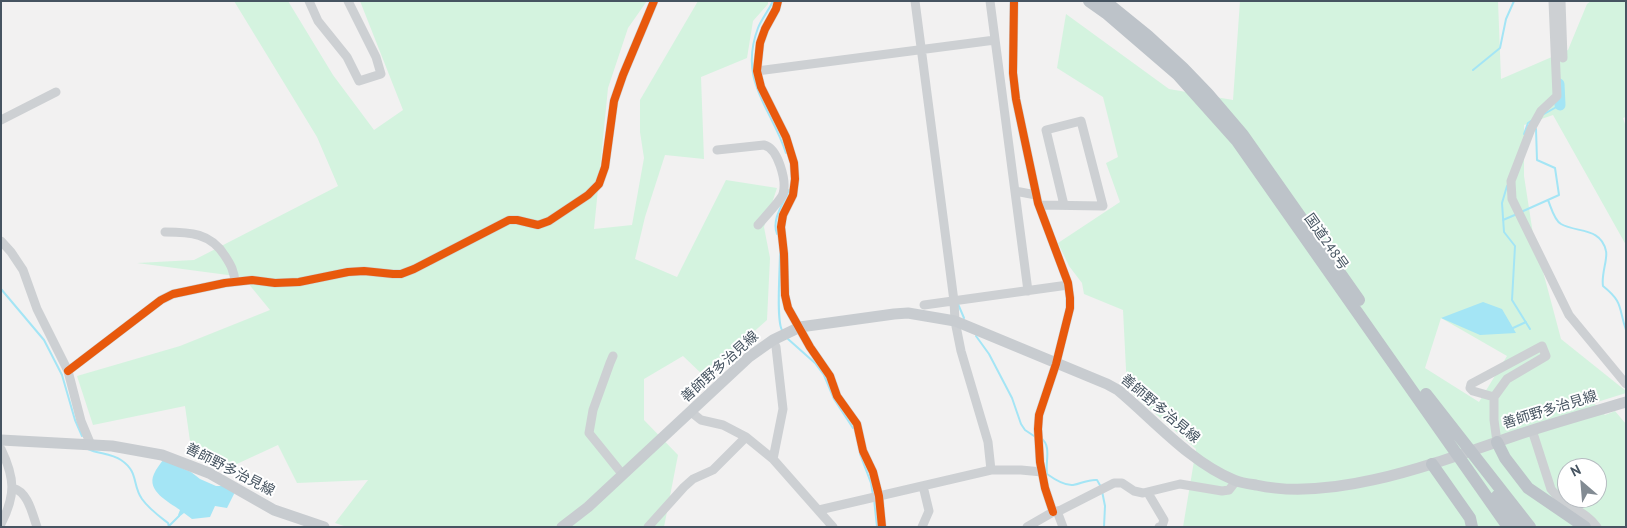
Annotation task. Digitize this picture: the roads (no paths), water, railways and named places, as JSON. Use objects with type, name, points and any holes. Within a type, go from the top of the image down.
[{"type":"highway","name":"国道248号","points":[[1095,3],[1148,36],[1208,94],[1243,135],[1426,394],[1508,527]]},
{"type":"highway","name":"国道248号","points":[[1095,3],[1178,75],[1237,141],[1459,446]]},
{"type":"highway","points":[[1498,442],[1505,458],[1528,488],[1582,526]]},
{"type":"highway","name":"国道248号","points":[[1467,459],[1519,527]]},
{"type":"highway","points":[[1467,459],[1470,483],[1500,527]]},
{"type":"highway","points":[[1467,459],[1530,527]]},
{"type":"highway","points":[[1432,464],[1470,518],[1472,527]]},
{"type":"main road","name":"善師野多治見線","points":[[562,527],[588,507],[749,357],[780,336],[800,327],[894,314],[922,314],[955,321],[1107,384],[1118,390],[1209,468],[1236,481],[1271,489],[1321,488],[1384,477],[1432,464],[1532,430],[1626,402]]},
{"type":"main road","name":"善師野多治見線","points":[[1,440],[91,444],[162,455],[182,461],[209,473],[274,510],[324,527]]},
{"type":"street","points":[[309,1],[318,21],[347,57],[359,81],[382,74],[376,56],[348,1]]},
{"type":"street","points":[[68,371],[161,300],[173,294],[252,280],[275,283],[299,282],[364,271],[401,274],[509,220],[538,225],[549,221],[588,195],[602,179],[614,101],[622,75],[654,1]]},
{"type":"street","points":[[771,222],[792,198],[795,180],[791,150],[761,87],[758,70],[760,43],[778,1]]},
{"type":"street","points":[[915,1],[925,48],[958,300],[955,321],[961,351],[988,442],[991,470]]},
{"type":"street","points":[[990,1],[1028,292]]},
{"type":"street","points":[[1014,1],[1013,73],[1016,99],[1039,205],[1068,285],[1070,308],[1056,364],[1038,422],[1042,472],[1055,512],[1063,527]]},
{"type":"street","points":[[1553,1],[1558,96],[1541,111],[1531,129],[1511,181],[1512,199],[1569,315],[1626,384]]},
{"type":"street","points":[[1561,1],[1563,58]]},
{"type":"street","points":[[758,70],[995,40]]},
{"type":"street","points":[[1,120],[56,92]]},
{"type":"street","points":[[1039,205],[1103,206],[1081,121],[1046,130],[1064,205]]},
{"type":"street","points":[[717,150],[764,145],[768,146],[778,158],[783,194],[771,222],[784,254],[785,296],[788,308],[810,347],[830,376],[837,396],[857,424],[863,452],[873,472],[882,527]]},
{"type":"street","points":[[1014,191],[1036,194]]},
{"type":"street","points":[[783,194],[792,198]]},
{"type":"street","points":[[165,232],[193,233],[204,236],[214,242],[234,269],[235,282]]},
{"type":"street","points":[[1,241],[23,270],[37,309],[68,371],[81,421],[91,444]]},
{"type":"street","points":[[924,305],[1068,285]]},
{"type":"street","points":[[773,460],[783,408],[776,347],[780,336]]},
{"type":"street","points":[[1494,397],[1473,392],[1470,388],[1471,384],[1542,346],[1546,356],[1507,379],[1494,397],[1494,420],[1498,442]]},
{"type":"street","points":[[613,356],[593,410],[589,432],[623,474]]},
{"type":"street","points":[[691,412],[701,420],[723,425],[746,438],[773,460],[833,527]]},
{"type":"street","points":[[1532,430],[1551,489],[1565,504],[1592,520],[1597,527]]},
{"type":"street","points":[[648,527],[684,487],[693,479],[713,470],[746,438]]},
{"type":"street","points":[[1,449],[9,465],[13,488],[7,512],[1,524]]},
{"type":"street","points":[[819,510],[991,470],[1042,472]]},
{"type":"street","points":[[1027,527],[1100,492],[1114,483],[1122,483],[1134,491],[1148,493],[1180,484],[1222,491],[1228,490],[1236,481]]},
{"type":"street","points":[[922,527],[928,511],[923,486]]},
{"type":"street","points":[[13,488],[19,489],[24,494],[37,527]]},
{"type":"street","points":[[1148,493],[1164,520],[1161,527]]},
{"type":"water","points":[[1483,302],[1502,309],[1516,333],[1480,335],[1441,318]]},
{"type":"water","points":[[163,460],[191,472],[200,479],[216,486],[225,486],[235,492],[227,508],[215,506],[210,517],[192,519],[184,513],[179,517],[180,510],[165,500],[153,486],[154,474]]},
{"type":"waterway","points":[[773,1],[758,28],[753,47],[752,63],[754,79],[759,93],[786,153]]},
{"type":"waterway","points":[[1473,70],[1500,48],[1506,19],[1514,1]]},
{"type":"waterway","points":[[1559,84],[1560,105]]},
{"type":"waterway","points":[[1544,114],[1560,105]]},
{"type":"waterway","points":[[1524,134],[1528,123],[1531,121]]},
{"type":"waterway","points":[[1521,212],[1559,195],[1555,168],[1537,160],[1536,129]]},
{"type":"waterway","points":[[1507,186],[1502,203],[1504,232],[1515,246],[1512,300],[1530,329]]},
{"type":"waterway","points":[[777,234],[777,217],[789,190]]},
{"type":"waterway","points":[[1548,200],[1561,224],[1594,234],[1603,243],[1606,251],[1603,286],[1617,301],[1626,330]]},
{"type":"waterway","points":[[1503,220],[1517,214]]},
{"type":"waterway","points":[[780,253],[779,316],[782,330]]},
{"type":"waterway","points":[[1,289],[44,340],[62,375],[75,420],[82,436]]},
{"type":"waterway","points":[[958,304],[964,318]]},
{"type":"waterway","points":[[1513,328],[1526,322]]},
{"type":"waterway","points":[[976,336],[989,354],[1012,398],[1021,424],[1025,430],[1034,436]]},
{"type":"waterway","points":[[788,339],[815,363],[824,375],[834,399],[853,428]]},
{"type":"waterway","points":[[1041,438],[1047,450],[1047,474],[1059,482],[1070,485],[1097,480],[1101,487]]},
{"type":"waterway","points":[[88,449],[113,456],[127,465],[133,474],[142,499],[168,523],[169,527]]},
{"type":"waterway","points":[[860,454],[871,483],[873,495]]},
{"type":"waterway","points":[[1102,491],[1105,506],[1104,527]]},
{"type":"waterway","points":[[874,499],[877,527]]},
{"type":"waterway","points":[[169,526],[179,516]]}]
